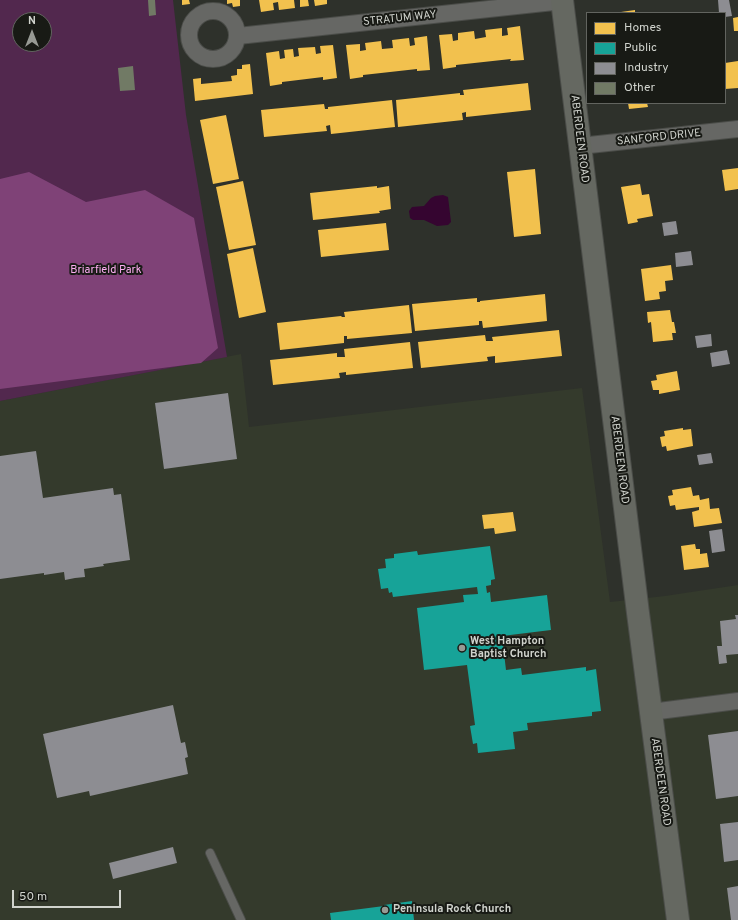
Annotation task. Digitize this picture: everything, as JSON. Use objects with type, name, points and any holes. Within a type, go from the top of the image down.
[{"type":"main road","name":"ABERDEEN ROAD","points":[[562,1],[678,920]]},
{"type":"street","name":"STRATUM WAY","points":[[238,36],[562,1]]},
{"type":"street","name":"SANFORD DRIVE","points":[[580,146],[738,129]]},
{"type":"street","points":[[651,712],[738,701]]},
{"type":"lane","points":[[210,853],[241,920]]},
{"type":"shaded area","points":[[443,195],[448,197],[451,222],[448,225],[437,226],[424,220],[413,220],[410,218],[409,211],[412,207],[424,206],[431,198]]},
{"type":"shaded area","points":[[241,354],[249,427],[582,388],[610,602],[665,596],[738,585],[738,920],[0,920],[0,401]]},
{"type":"green space","name":"Briarfield Park","points":[[0,0],[173,0],[186,115],[227,357],[0,401]]},
{"type":"green space","points":[[29,172],[86,202],[145,190],[194,218],[218,348],[201,363],[0,389],[0,179]]},
{"type":"building: Homes","points":[[182,0],[189,0],[190,4],[182,5]]},
{"type":"building: Homes","points":[[227,0],[240,0],[240,6],[233,7],[232,3],[227,4]]},
{"type":"building: Homes","points":[[259,0],[294,0],[295,8],[279,10],[278,2],[273,3],[274,10],[261,12]]},
{"type":"building: Homes","points":[[300,0],[308,0],[309,6],[300,7]]},
{"type":"building: Homes","points":[[314,0],[327,0],[327,4],[315,6]]},
{"type":"building: Homes","points":[[635,10],[635,12],[621,12]]},
{"type":"building: Homes","points":[[738,17],[738,31],[734,31],[733,18]]},
{"type":"building: Homes","points":[[520,26],[524,60],[510,61],[511,59],[456,65],[456,67],[443,69],[439,35],[452,34],[453,41],[458,40],[458,33],[474,31],[475,39],[486,37],[485,30],[502,28],[502,36],[508,35],[507,28]]},
{"type":"building: Homes","points":[[427,36],[430,70],[417,71],[417,69],[363,75],[363,77],[350,79],[346,45],[360,44],[360,51],[366,50],[365,43],[381,41],[382,49],[393,48],[392,40],[409,38],[410,46],[415,45],[414,38]]},
{"type":"building: Homes","points":[[333,45],[337,78],[323,80],[323,77],[282,82],[282,84],[270,86],[266,53],[279,51],[280,59],[285,58],[284,50],[293,49],[294,57],[299,56],[298,48],[315,47],[316,54],[321,53],[320,46]]},
{"type":"building: Homes","points":[[738,61],[738,88],[726,89],[726,63]]},
{"type":"building: Homes","points":[[250,64],[253,94],[195,101],[193,79],[201,78],[201,84],[232,81],[231,76],[237,75],[237,69],[242,69],[242,65]]},
{"type":"building: Homes","points":[[528,83],[531,110],[466,117],[466,112],[462,113],[463,120],[398,127],[396,100],[460,93],[460,95],[464,95],[463,90]]},
{"type":"building: Homes","points":[[392,100],[395,127],[331,134],[330,125],[326,126],[327,131],[264,137],[261,110],[324,104],[325,109],[328,109],[328,107]]},
{"type":"building: Homes","points":[[628,104],[647,104],[648,107],[629,109]]},
{"type":"building: Homes","points":[[226,115],[239,179],[213,184],[200,120]]},
{"type":"building: Homes","points":[[738,168],[738,189],[725,191],[722,170]]},
{"type":"building: Homes","points":[[535,169],[541,234],[514,237],[507,172]]},
{"type":"building: Homes","points":[[243,181],[256,245],[229,250],[216,187]]},
{"type":"building: Homes","points":[[640,184],[642,195],[649,194],[653,216],[637,219],[638,222],[628,224],[621,187]]},
{"type":"building: Homes","points":[[377,186],[377,188],[389,186],[391,209],[379,211],[380,213],[313,220],[310,193]]},
{"type":"building: Homes","points":[[386,223],[389,250],[321,257],[318,230]]},
{"type":"building: Homes","points":[[253,248],[266,312],[239,318],[227,254]]},
{"type":"building: Homes","points":[[671,265],[673,280],[665,281],[666,291],[659,292],[660,299],[645,301],[641,269]]},
{"type":"building: Homes","points":[[545,294],[547,321],[483,328],[482,321],[479,321],[479,325],[415,331],[412,304],[477,298],[477,302],[480,302]]},
{"type":"building: Homes","points":[[409,305],[412,333],[347,339],[347,336],[344,336],[344,343],[280,350],[277,323],[341,316],[345,317],[344,312]]},
{"type":"building: Homes","points":[[670,310],[676,333],[672,333],[673,340],[653,342],[651,322],[648,323],[647,312]]},
{"type":"building: Homes","points":[[559,330],[562,356],[495,363],[495,356],[487,357],[488,361],[421,368],[418,342],[485,335],[486,341],[493,341],[492,337]]},
{"type":"building: Homes","points":[[410,342],[413,368],[346,375],[346,372],[339,373],[340,378],[273,385],[270,360],[337,353],[337,357],[345,357],[344,349]]},
{"type":"building: Homes","points":[[677,371],[680,390],[659,394],[659,390],[653,390],[651,381],[657,380],[656,375]]},
{"type":"building: Homes","points":[[683,428],[683,430],[691,429],[693,446],[667,451],[666,446],[662,447],[660,437],[665,436],[664,431]]},
{"type":"building: Homes","points":[[691,487],[693,496],[699,495],[700,500],[709,498],[710,509],[719,508],[722,523],[694,527],[692,512],[699,510],[699,507],[676,510],[675,505],[670,506],[668,496],[673,495],[672,490]]},
{"type":"building: Homes","points":[[513,512],[516,531],[495,534],[494,528],[484,529],[482,515]]},
{"type":"building: Homes","points":[[695,544],[696,549],[700,549],[700,554],[707,553],[709,567],[684,570],[681,546]]},
{"type":"building: Public","name":"West Hampton Baptist Church","points":[[490,546],[495,579],[491,580],[491,585],[486,586],[487,593],[490,592],[491,602],[547,595],[551,630],[502,636],[506,670],[521,668],[522,675],[586,667],[586,671],[596,669],[601,711],[592,712],[592,716],[527,723],[528,730],[513,732],[515,749],[478,753],[477,743],[473,744],[470,726],[475,725],[467,665],[424,670],[417,608],[464,602],[463,595],[478,594],[477,587],[393,597],[392,592],[389,593],[388,588],[381,589],[378,569],[386,568],[385,559],[394,558],[394,554],[417,551],[418,555]]},
{"type":"building: Public","name":"Peninsula Rock Church","points":[[412,901],[414,920],[331,920],[330,913]]},
{"type":"building: Industry","points":[[718,0],[729,0],[732,16],[726,17],[726,12],[719,12]]},
{"type":"building: Industry","points":[[676,221],[678,234],[664,236],[662,223]]},
{"type":"building: Industry","points":[[691,251],[693,265],[676,267],[675,253]]},
{"type":"building: Industry","points":[[711,334],[712,346],[697,348],[695,336]]},
{"type":"building: Industry","points":[[727,350],[730,364],[712,367],[710,353]]},
{"type":"building: Industry","points":[[228,393],[237,459],[164,469],[155,403]]},
{"type":"building: Industry","points":[[36,451],[43,498],[113,488],[114,495],[121,494],[130,560],[103,564],[104,566],[84,569],[85,577],[65,580],[64,572],[0,579],[0,456]]},
{"type":"building: Industry","points":[[711,453],[713,463],[699,465],[697,455]]},
{"type":"building: Industry","points":[[722,529],[725,551],[712,553],[709,531]]},
{"type":"building: Industry","points":[[735,615],[738,615],[738,654],[726,655],[727,663],[719,664],[717,646],[722,646],[720,621],[736,619]]},
{"type":"building: Industry","points":[[173,705],[181,743],[185,742],[188,757],[185,758],[188,774],[90,796],[89,791],[57,798],[43,734]]},
{"type":"building: Industry","points":[[738,731],[738,796],[716,799],[708,735]]},
{"type":"building: Industry","points":[[738,822],[738,860],[724,862],[720,824]]},
{"type":"building: Industry","points":[[173,847],[177,863],[113,879],[109,863]]},
{"type":"building: Industry","points":[[738,886],[738,920],[731,920],[727,888]]},
{"type":"building: Other","points":[[148,0],[155,0],[156,15],[149,16]]},
{"type":"building: Other","points":[[133,66],[135,90],[120,91],[118,68]]},
{"type":"place","name":"West Hampton Baptist Church","points":[[462,648]]},
{"type":"place","name":"Peninsula Rock Church","points":[[385,910]]}]
